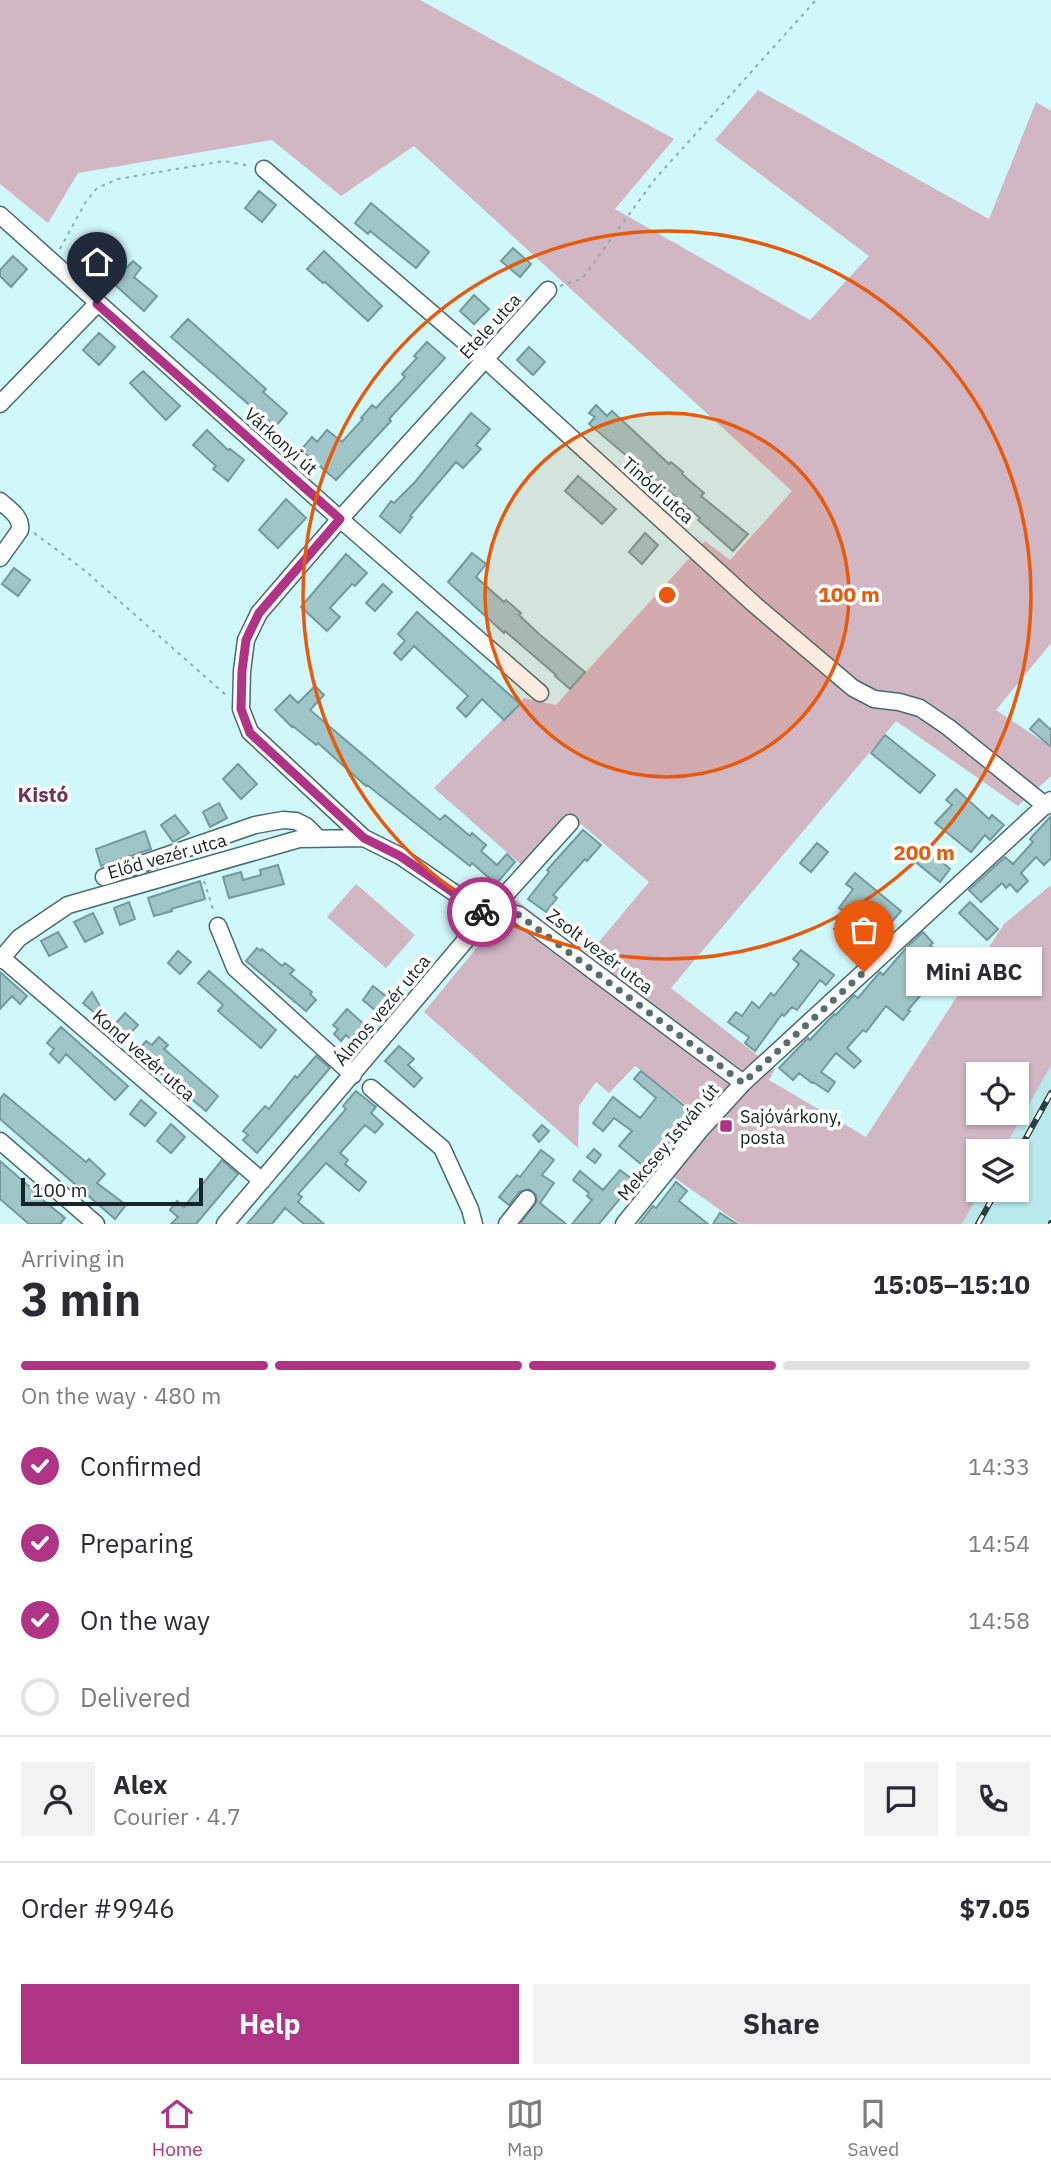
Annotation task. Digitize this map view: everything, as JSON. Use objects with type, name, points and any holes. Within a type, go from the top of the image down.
[{"type":"street","name":"Tinódi utca","points":[[264,169],[486,360],[755,605],[853,688],[874,699],[920,708],[1048,803]]},
{"type":"street","name":"Várkonyi út","points":[[0,215],[97,304],[540,693]]},
{"type":"street","name":"Etele utca","points":[[241,709],[246,640],[259,613],[340,519],[548,289]]},
{"type":"street","points":[[0,404],[97,304]]},
{"type":"street","points":[[0,501],[27,532],[0,558]]},
{"type":"street","points":[[241,709],[250,733],[364,838],[400,856],[487,915]]},
{"type":"street","name":"Mekcsey István út","points":[[624,1224],[701,1129],[743,1083],[1048,803]]},
{"type":"street","points":[[104,877],[255,825],[283,820],[296,821],[306,826],[318,839]]},
{"type":"street","name":"Álmos vezér utca","points":[[225,1224],[487,915],[570,823]]},
{"type":"street","name":"Előd vezér utca","points":[[1,959],[19,938],[68,905],[299,839],[364,838]]},
{"type":"street","name":"Zsolt vezér utca","points":[[487,915],[507,912],[519,915],[743,1083]]},
{"type":"street","points":[[218,926],[235,968],[353,1075]]},
{"type":"street","name":"Kond vezér utca","points":[[1,959],[262,1181]]},
{"type":"street","points":[[371,1088],[442,1148],[470,1209],[474,1224]]},
{"type":"street","points":[[0,1141],[96,1224]]},
{"type":"street","points":[[507,1224],[527,1199]]},
{"type":"path","points":[[548,289],[582,279],[655,179],[816,0]]},
{"type":"path","points":[[53,262],[85,203],[97,188],[118,179],[224,161],[264,169]]},
{"type":"path","points":[[27,532],[83,569],[241,709]]},
{"type":"path","points":[[199,866],[218,926]]},
{"type":"shaded area","points":[[0,0],[420,0],[674,139],[615,209],[810,320],[869,256],[715,140],[758,90],[989,219],[1036,102],[1051,111],[1051,643],[996,710],[1051,747],[1051,776],[1018,806],[896,721],[671,988],[775,1069],[769,1080],[866,1137],[1004,924],[1051,885],[1051,1065],[1029,1104],[1029,1062],[966,1062],[966,1125],[1018,1125],[1010,1139],[966,1139],[966,1202],[974,1202],[962,1224],[740,1224],[658,1166],[699,1115],[635,1066],[609,1093],[596,1082],[579,1106],[578,1148],[424,1012],[516,900],[588,955],[649,882],[581,824],[534,876],[434,788],[524,698],[556,705],[705,541],[730,560],[792,491],[414,146],[341,196],[272,140],[78,173],[48,223],[0,184]]},
{"type":"shaded area","points":[[356,884],[415,935],[386,968],[327,917]]},
{"type":"shaded area","points":[[1051,1065],[1051,1224],[962,1224],[974,1202],[1029,1202],[1029,1139],[1010,1139],[1018,1125],[1029,1125],[1029,1104]]},
{"type":"building","points":[[259,191],[276,205],[262,222],[245,208]]},
{"type":"building","points":[[371,203],[429,252],[416,268],[370,231],[368,234],[355,223]]},
{"type":"building","points":[[100,240],[114,253],[107,260],[127,267],[133,261],[141,268],[134,277],[157,296],[144,311],[84,257]]},
{"type":"building","points":[[513,248],[531,264],[520,277],[501,261]]},
{"type":"building","points":[[324,251],[382,306],[368,321],[307,269]]},
{"type":"building","points":[[13,256],[27,269],[11,287],[0,276],[0,270]]},
{"type":"building","points":[[474,295],[489,309],[474,324],[460,311]]},
{"type":"building","points":[[188,319],[266,389],[263,392],[287,413],[275,427],[171,337]]},
{"type":"building","points":[[99,333],[115,347],[99,365],[83,350]]},
{"type":"building","points":[[427,342],[445,358],[336,480],[301,450],[312,437],[317,442],[327,430],[342,442],[372,405],[376,408],[405,377],[402,374]]},
{"type":"building","points":[[529,347],[545,362],[533,375],[517,360]]},
{"type":"building","points":[[143,371],[180,406],[166,420],[130,383]]},
{"type":"building","points":[[596,405],[607,416],[612,411],[669,464],[671,462],[683,472],[682,474],[704,493],[701,496],[748,534],[733,551],[698,520],[700,518],[589,424],[595,417],[589,413]]},
{"type":"building","points":[[471,413],[490,429],[476,445],[481,449],[463,468],[456,462],[410,516],[412,517],[400,533],[380,516],[391,501],[394,503],[415,482]]},
{"type":"building","points":[[207,430],[228,450],[244,460],[228,481],[213,469],[216,466],[193,445]]},
{"type":"building","points":[[578,476],[616,509],[602,524],[565,491]]},
{"type":"building","points":[[286,499],[306,518],[278,548],[259,530]]},
{"type":"building","points":[[645,533],[658,545],[642,564],[629,552]]},
{"type":"building","points":[[472,553],[486,564],[476,577],[521,613],[519,615],[539,634],[585,672],[570,689],[448,582]]},
{"type":"building","points":[[346,554],[367,573],[355,586],[352,584],[330,608],[340,617],[327,631],[301,607]]},
{"type":"building","points":[[14,568],[30,580],[18,596],[2,584]]},
{"type":"building","points":[[383,584],[392,592],[375,611],[366,603]]},
{"type":"building","points":[[417,612],[520,704],[504,720],[482,699],[466,717],[457,708],[468,696],[414,646],[401,660],[394,653],[405,641],[398,634]]},
{"type":"building","points":[[315,686],[324,695],[310,710],[440,820],[445,815],[470,836],[472,833],[486,845],[481,851],[497,865],[507,854],[515,862],[496,884],[472,863],[470,866],[366,786],[318,743],[316,745],[292,727],[275,710],[290,695],[298,703]]},
{"type":"building","points":[[1039,719],[1051,730],[1051,747],[1030,729]]},
{"type":"building","points":[[885,735],[935,775],[920,793],[871,753]]},
{"type":"building","points":[[238,764],[257,784],[241,799],[223,779]]},
{"type":"building","points":[[956,789],[989,819],[992,815],[1004,825],[990,840],[985,835],[971,852],[935,823],[952,805],[946,800]]},
{"type":"building","points":[[219,803],[227,818],[210,827],[203,812]]},
{"type":"building","points":[[175,815],[189,833],[173,842],[161,825]]},
{"type":"building","points":[[1051,816],[1051,858],[1044,865],[1036,857],[1021,873],[1028,881],[1017,892],[1010,884],[1006,888],[1002,883],[981,902],[969,890],[1005,857],[1013,864],[1033,842],[1030,839]]},
{"type":"building","points":[[583,830],[601,845],[553,895],[557,898],[546,912],[528,899],[549,872],[547,870]]},
{"type":"building","points":[[145,831],[151,849],[101,866],[96,849]]},
{"type":"building","points":[[817,843],[828,852],[811,872],[800,863]]},
{"type":"building","points":[[928,850],[950,869],[940,882],[917,863]]},
{"type":"building","points":[[278,865],[284,884],[229,898],[223,877],[241,872],[243,880],[261,875],[260,870]]},
{"type":"building","points":[[855,873],[901,911],[889,925],[887,923],[877,937],[874,934],[856,956],[845,947],[848,941],[834,929],[847,914],[839,908],[853,889],[846,884]]},
{"type":"building","points":[[200,881],[205,899],[154,916],[148,898]]},
{"type":"building","points":[[129,902],[135,919],[120,925],[114,908]]},
{"type":"building","points":[[970,902],[998,929],[987,940],[959,913]]},
{"type":"building","points":[[93,913],[103,933],[85,942],[74,922]]},
{"type":"building","points":[[58,932],[67,947],[49,956],[41,941]]},
{"type":"building","points":[[923,932],[935,949],[914,968],[931,983],[903,1020],[886,1006],[866,1032],[863,1030],[847,1048],[861,1061],[854,1068],[836,1053],[821,1072],[835,1082],[828,1092],[799,1073],[793,1080],[779,1068],[854,995],[858,998],[880,972],[883,975]]},
{"type":"building","points":[[257,948],[261,951],[262,949],[282,966],[285,963],[294,970],[290,974],[312,992],[310,994],[316,1000],[306,1011],[246,961]]},
{"type":"building","points":[[801,950],[834,975],[826,985],[820,980],[797,1010],[792,1007],[784,1016],[782,1014],[755,1051],[745,1043],[749,1037],[728,1022],[736,1012],[742,1016],[752,1002],[759,1008],[771,993],[774,996],[799,964],[793,959]]},
{"type":"building","points":[[178,951],[191,962],[180,974],[168,963]]},
{"type":"building","points":[[209,971],[276,1030],[261,1048],[218,1011],[223,1005],[198,983]]},
{"type":"building","points":[[0,972],[27,996],[20,1004],[12,996],[0,1009]]},
{"type":"building","points":[[373,986],[388,998],[377,1012],[363,1000]]},
{"type":"building","points":[[92,992],[110,1024],[109,1025],[83,1003]]},
{"type":"building","points":[[347,1009],[366,1026],[353,1041],[346,1035],[341,1041],[334,1034],[338,1029],[333,1025]]},
{"type":"building","points":[[125,1013],[138,1025],[122,1042],[110,1030]]},
{"type":"building","points":[[61,1027],[128,1086],[115,1100],[66,1054],[59,1063],[50,1054],[54,1049],[47,1043]]},
{"type":"building","points":[[159,1037],[168,1045],[164,1049],[218,1096],[206,1111],[136,1053],[146,1041],[152,1045]]},
{"type":"building","points":[[399,1046],[414,1059],[408,1065],[422,1078],[414,1087],[385,1061]]},
{"type":"building","points":[[316,1056],[330,1068],[257,1153],[243,1140],[248,1135],[243,1131],[265,1106],[269,1109],[295,1076],[297,1078]]},
{"type":"building","points":[[641,1071],[693,1113],[647,1169],[619,1146],[632,1131],[614,1118],[603,1131],[593,1123],[613,1097],[640,1118],[656,1098],[634,1079]]},
{"type":"building","points":[[356,1091],[376,1107],[371,1113],[383,1124],[375,1133],[365,1125],[340,1153],[348,1160],[345,1164],[366,1182],[359,1191],[326,1163],[298,1194],[302,1197],[298,1202],[324,1224],[304,1224],[285,1208],[272,1224],[247,1224],[346,1109],[343,1106]]},
{"type":"building","points":[[4,1094],[86,1162],[89,1159],[105,1174],[97,1183],[126,1205],[115,1219],[0,1119],[0,1099]]},
{"type":"building","points":[[141,1100],[156,1113],[145,1126],[130,1114]]},
{"type":"building","points":[[171,1124],[185,1137],[171,1153],[157,1141]]},
{"type":"building","points":[[542,1125],[549,1131],[539,1142],[533,1135]]},
{"type":"building","points":[[594,1149],[601,1155],[595,1163],[587,1157]]},
{"type":"building","points":[[541,1150],[554,1160],[542,1175],[554,1183],[540,1203],[566,1224],[520,1224],[537,1201],[536,1195],[529,1189],[519,1192],[509,1205],[499,1197],[517,1175],[520,1177]]},
{"type":"building","points":[[222,1160],[238,1174],[196,1224],[171,1224],[178,1217],[170,1210],[177,1201],[184,1207]]},
{"type":"building","points":[[0,1161],[65,1218],[60,1224],[29,1224],[0,1199]]},
{"type":"building","points":[[620,1170],[636,1182],[629,1191],[627,1190],[599,1224],[572,1224],[592,1200],[587,1196],[589,1193],[573,1180],[580,1171],[603,1190]]},
{"type":"building","points":[[676,1182],[687,1191],[679,1201],[708,1224],[639,1224],[653,1206],[656,1208]]},
{"type":"building","points":[[720,1213],[737,1224],[713,1224]]},
{"type":"railway","points":[[1025,1139],[1051,1093]]},
{"type":"railway","points":[[978,1224],[990,1202]]},
{"type":"way so far","points":[[482,912],[487,915],[507,912],[519,915],[743,1083],[864,972]]},
{"type":"place","name":"Mini ABC","points":[[864,972]]},
{"type":"place","name":"Sajóvárkony, posta","points":[[726,1126]]},
{"type":"district","name":"Kistó","points":[[43,794]]},
{"type":"route","points":[[97,304],[340,519],[259,613],[246,640],[241,709],[250,733],[364,838],[400,856],[482,912]]}]
